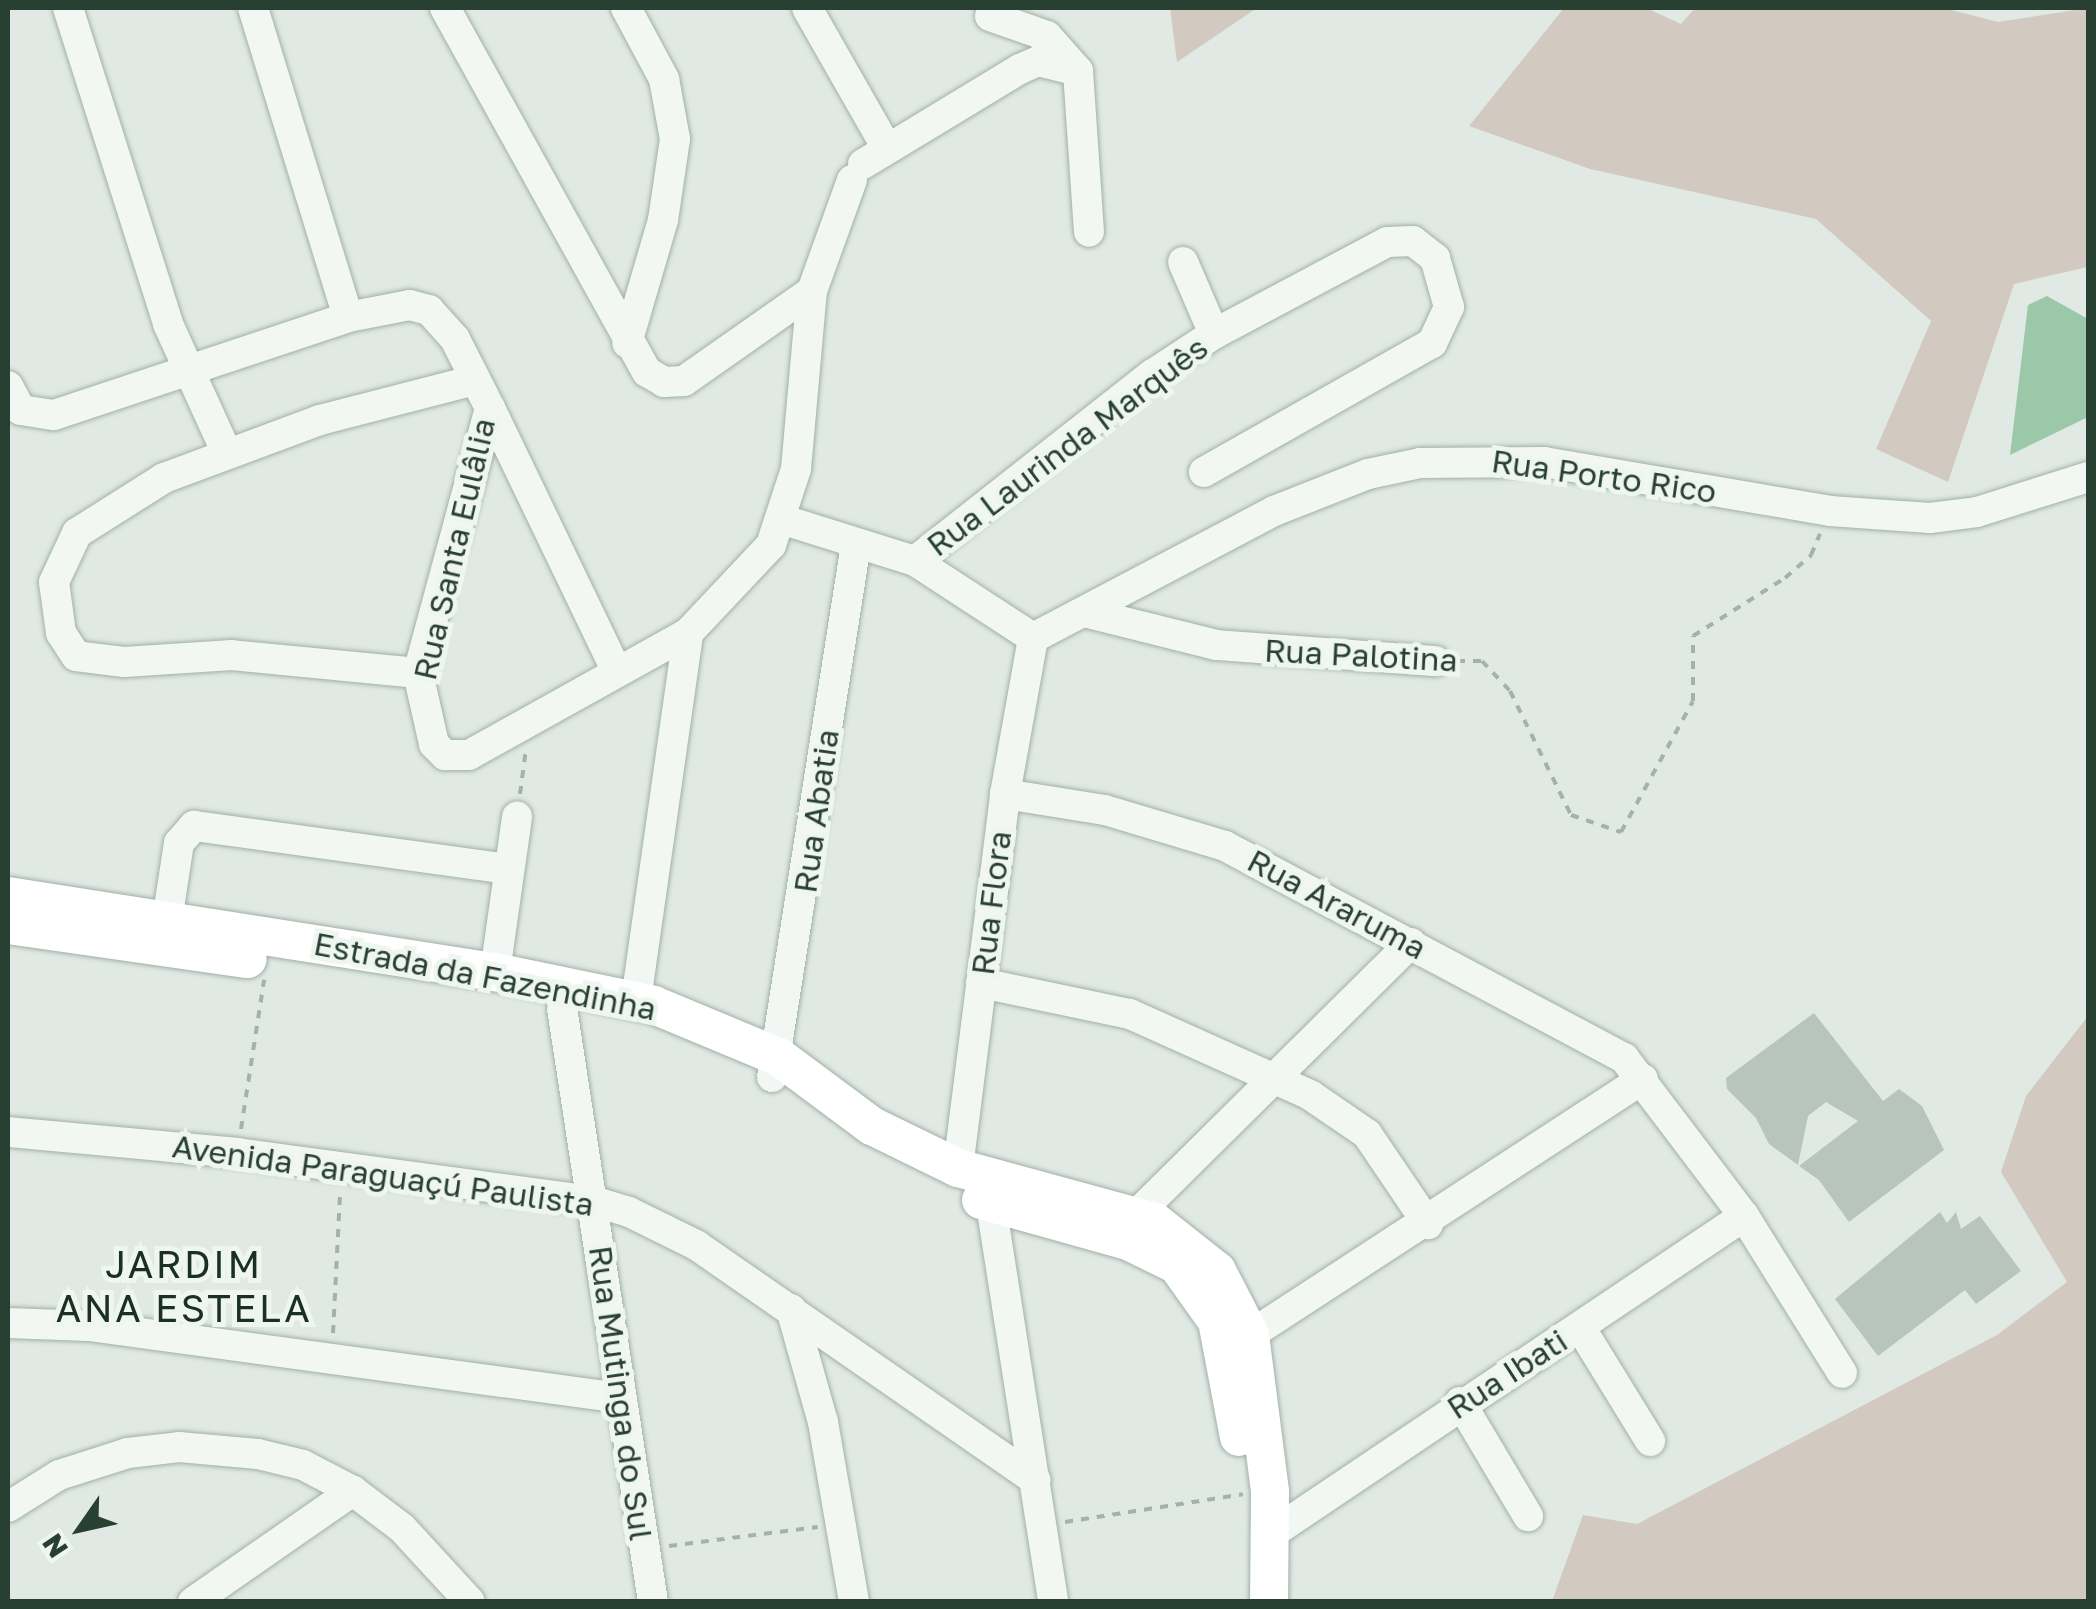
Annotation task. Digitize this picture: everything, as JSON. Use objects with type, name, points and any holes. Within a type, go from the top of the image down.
[{"type":"main road","name":"Estrada da Fazendinha","points":[[8,896],[495,972],[636,1000],[712,1024],[872,1126],[978,1183],[1128,1241],[1177,1265],[1236,1337],[1250,1493],[1246,1602]]},
{"type":"main road","name":"Estrada da Fazendinha","points":[[8,925],[562,1008],[672,1032],[776,1067]]},
{"type":"main road","name":"Estrada da Fazendinha","points":[[978,1183],[1138,1214],[1173,1232],[1217,1271],[1236,1337],[1271,1534],[1269,1602]]},
{"type":"street","points":[[68,8],[185,372],[226,451]]},
{"type":"street","points":[[8,386],[21,410],[54,415],[348,317],[253,8]]},
{"type":"street","points":[[445,8],[626,343],[647,372],[664,382],[684,381],[812,291]]},
{"type":"street","points":[[626,8],[664,79],[675,139],[663,220],[626,343]]},
{"type":"street","points":[[808,8],[867,163],[1020,69],[1038,62],[1078,72]]},
{"type":"street","points":[[987,12],[1020,69]]},
{"type":"street","points":[[987,12],[1047,36],[1078,72],[1089,232]]},
{"type":"street","name":"Rua Santa Eulâlia","points":[[348,317],[396,306],[429,310],[443,321],[490,408],[418,674],[425,726],[446,755],[469,755],[615,668],[688,633],[721,605],[760,562],[784,520],[796,469],[812,291],[867,163]]},
{"type":"street","name":"Rua Laurinda Marquês","points":[[915,561],[1153,374],[1214,334],[1364,252],[1401,239],[1435,258],[1448,287],[1444,325],[1432,343],[1204,472]]},
{"type":"street","points":[[1182,262],[1214,334]]},
{"type":"street","points":[[418,674],[232,656],[124,662],[76,656],[60,632],[54,582],[60,558],[98,516],[226,451],[475,380]]},
{"type":"street","points":[[490,408],[615,668]]},
{"type":"street","name":"Rua Porto Rico","points":[[1033,638],[1290,504],[1368,474],[1420,464],[1544,462],[1830,511],[1930,518],[1977,512],[2088,476]]},
{"type":"street","points":[[784,520],[915,561],[1033,638]]},
{"type":"street","name":"Rua Abatia","points":[[776,1067],[856,544]]},
{"type":"street","name":"Rua Palotina","points":[[1084,612],[1216,644],[1435,661]]},
{"type":"street","points":[[636,1000],[688,633]]},
{"type":"street","name":"Rua Flora","points":[[1033,638],[1004,794],[981,983],[978,1183],[1045,1526],[1053,1602]]},
{"type":"street","name":"Rua Araruma","points":[[1004,794],[1105,810],[1225,846],[1606,1046],[1643,1079],[1744,1216],[1842,1374]]},
{"type":"street","points":[[495,972],[517,818]]},
{"type":"street","points":[[167,920],[179,843],[194,826],[508,869]]},
{"type":"street","points":[[1138,1214],[1279,1080],[1411,943]]},
{"type":"street","points":[[981,983],[1130,1014],[1279,1080],[1367,1134],[1428,1224]]},
{"type":"street","name":"Rua Mutinga do Sul","points":[[562,1008],[652,1602]]},
{"type":"street","points":[[1236,1337],[1428,1224],[1643,1079]]},
{"type":"street","name":"Avenida Paraguaçú Paulista","points":[[8,1132],[237,1154],[592,1201],[659,1224],[844,1344],[1036,1480]]},
{"type":"street","name":"Rua Ibati","points":[[1271,1534],[1460,1402],[1580,1327],[1744,1216]]},
{"type":"street","points":[[797,1313],[823,1422],[854,1602]]},
{"type":"street","points":[[8,1324],[89,1326],[620,1398]]},
{"type":"street","points":[[1580,1327],[1650,1442]]},
{"type":"street","points":[[823,1422],[826,1369],[844,1344]]},
{"type":"street","points":[[1460,1402],[1528,1516]]},
{"type":"street","points":[[994,1450],[1028,1440]]},
{"type":"street","points":[[8,1508],[87,1463],[179,1447],[225,1448],[303,1465],[353,1491],[402,1528],[470,1602]]},
{"type":"street","points":[[192,1602],[353,1491]]},
{"type":"path","name":"Rua Palotina","points":[[1435,661],[1482,661],[1510,691],[1571,815],[1622,832],[1693,701],[1693,636],[1740,612],[1811,555],[1830,511]]},
{"type":"path","points":[[517,818],[530,720]]},
{"type":"path","points":[[237,1154],[267,961]]},
{"type":"path","points":[[331,1356],[342,1168]]},
{"type":"path","points":[[1045,1526],[1250,1493]]},
{"type":"path","points":[[644,1550],[841,1524]]},
{"type":"shaded area","points":[[1170,8],[1257,8],[1177,62]]},
{"type":"shaded area","points":[[1564,8],[1646,8],[1681,24],[1695,8],[1944,8],[1998,22],[2088,8],[2088,267],[2014,284],[1948,482],[1876,449],[1931,321],[1816,219],[1590,169],[1469,126]]},
{"type":"shaded area","points":[[2047,296],[2088,319],[2088,417],[2010,455],[2028,305]]},
{"type":"shaded area","points":[[2088,1016],[2088,1601],[1552,1601],[1583,1515],[1637,1524],[1997,1335],[2067,1282],[2001,1172],[2026,1096]]},
{"type":"building","points":[[1814,1013],[1883,1101],[1899,1089],[1922,1106],[1944,1150],[1849,1222],[1819,1180],[1799,1166],[1858,1121],[1826,1102],[1808,1116],[1798,1165],[1769,1144],[1756,1118],[1727,1089],[1726,1078]]},
{"type":"building","points":[[1940,1212],[1947,1223],[1956,1212],[1961,1229],[1980,1216],[2021,1271],[1976,1304],[1965,1290],[1878,1356],[1835,1299]]},
{"type":"district","name":"JARDIM ANA ESTELA","points":[[184,1286]]}]
